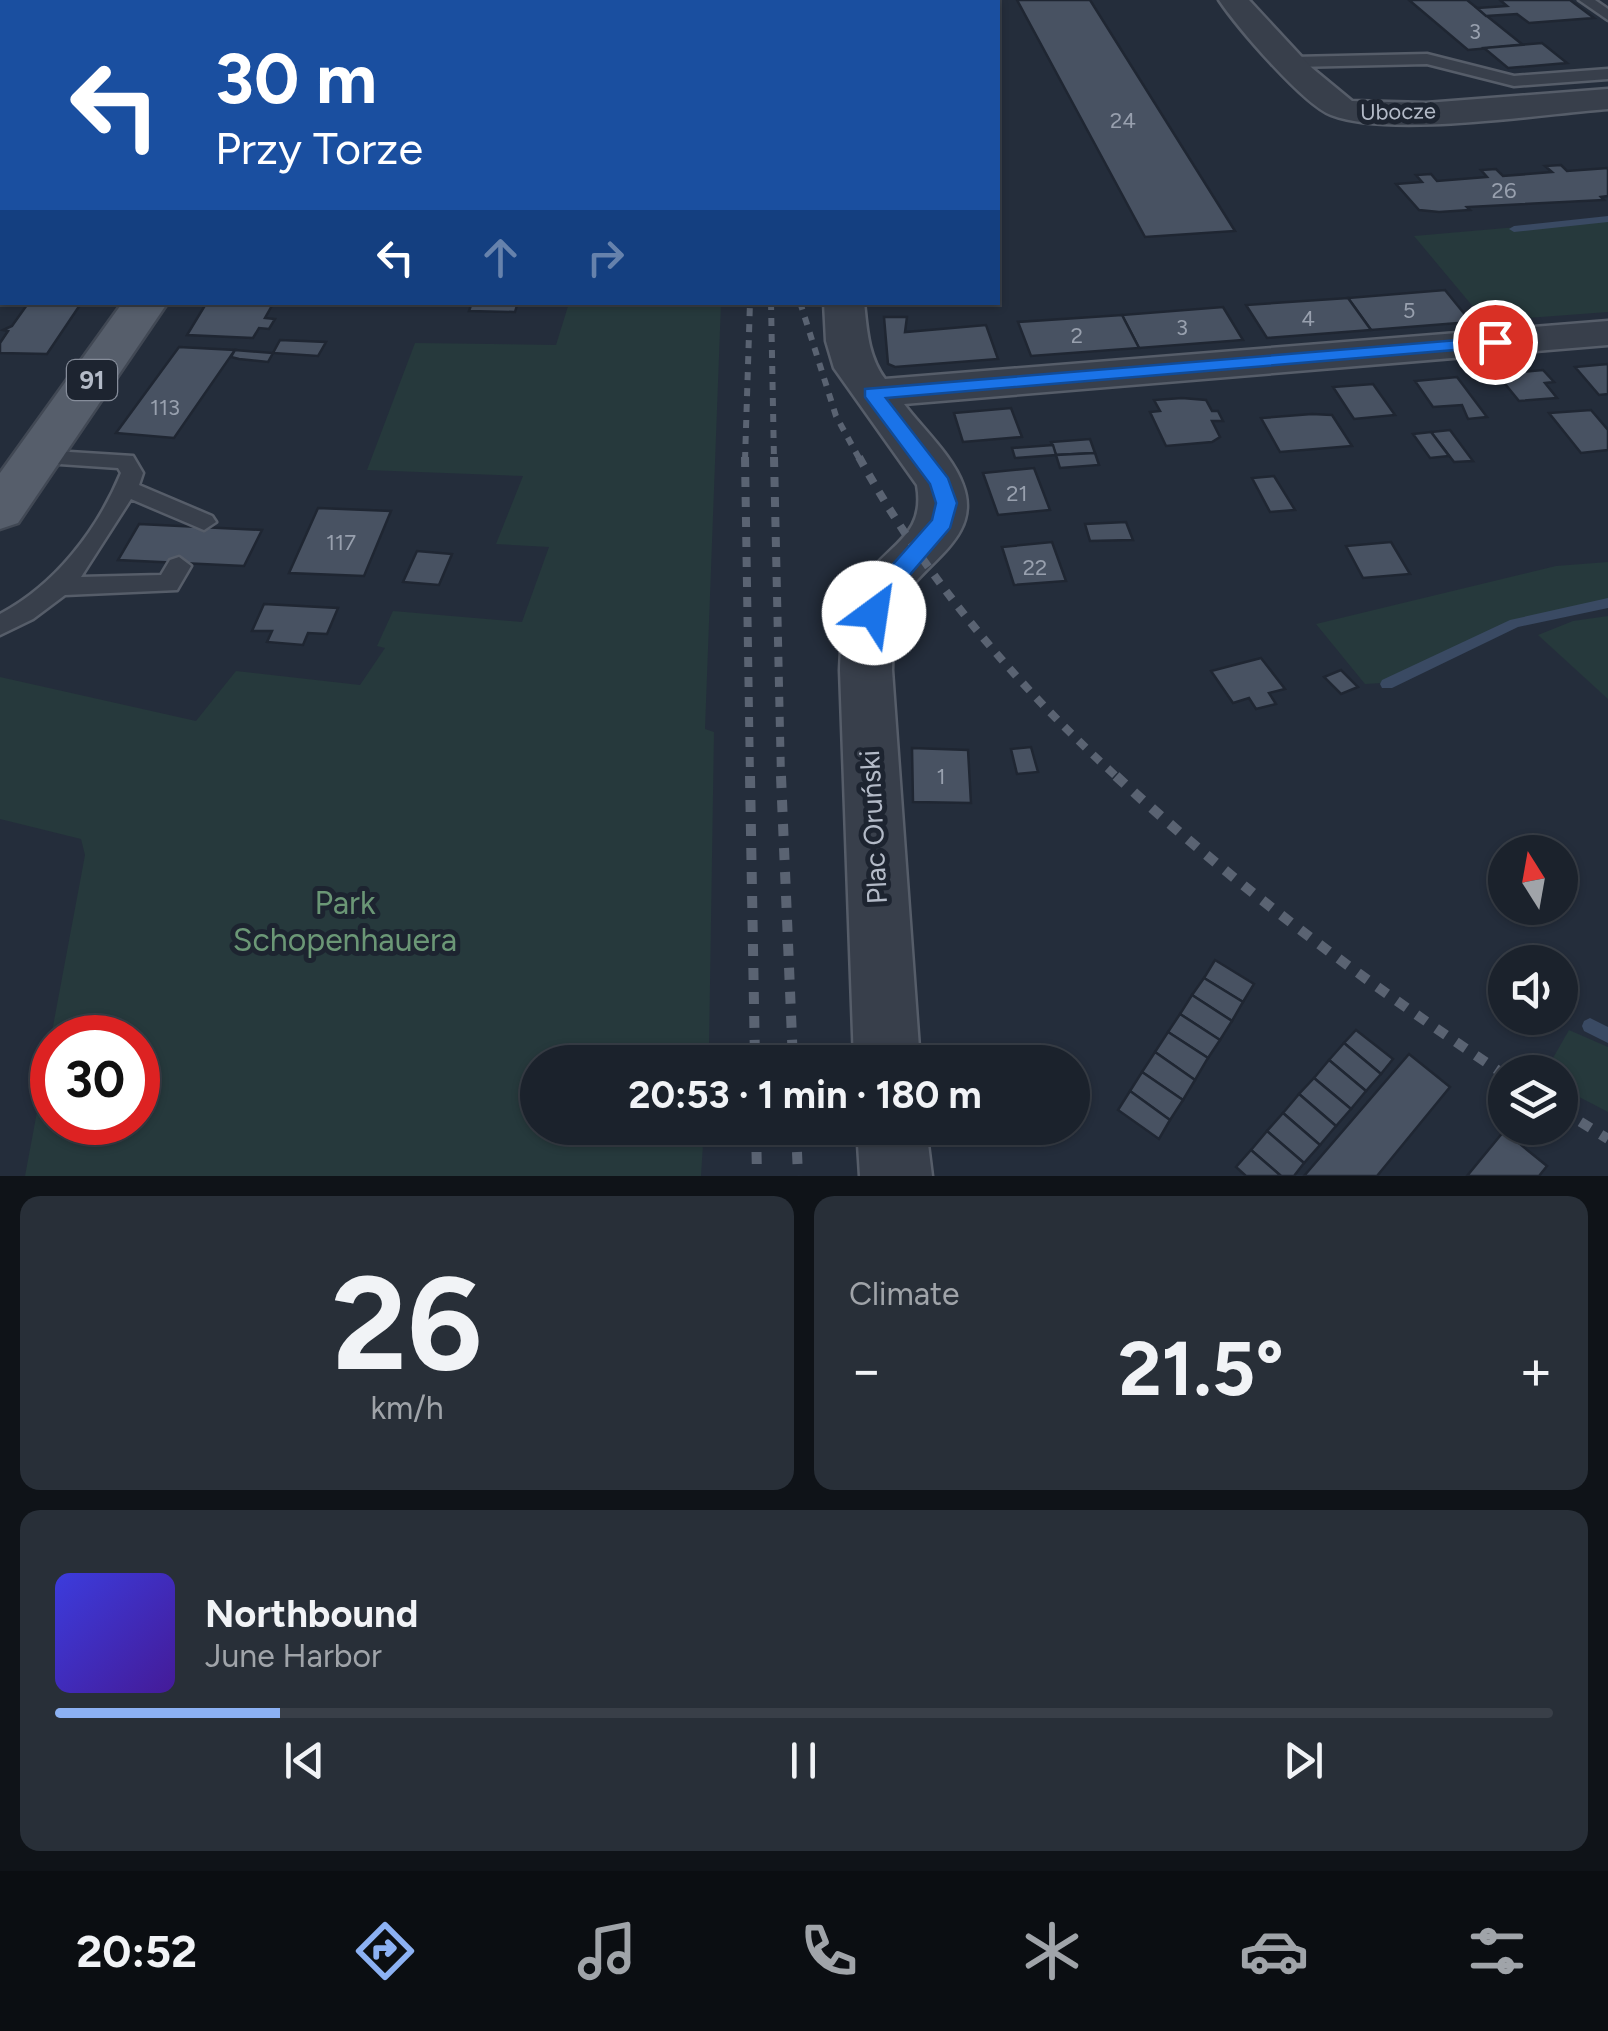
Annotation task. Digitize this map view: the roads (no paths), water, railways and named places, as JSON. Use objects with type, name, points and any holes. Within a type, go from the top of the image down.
[{"type":"main road","name":"91","points":[[0,511],[144,305]]},
{"type":"street","name":"Ubocze","points":[[1233,0],[1328,99],[1360,114],[1608,99]]},
{"type":"street","points":[[844,305],[847,341],[855,368],[872,393],[1608,333]]},
{"type":"street","name":"Plac Oruński","points":[[872,393],[940,483],[946,503],[934,535],[880,594],[868,632],[866,670],[886,1045]]},
{"type":"street","points":[[893,1145],[896,1176]]},
{"type":"lane","points":[[1586,0],[1608,16]]},
{"type":"lane","points":[[1294,62],[1427,59],[1514,81],[1608,74]]},
{"type":"lane","points":[[0,626],[29,612],[64,586],[132,473],[125,461],[38,457]]},
{"type":"lane","points":[[126,488],[204,522]]},
{"type":"lane","points":[[64,586],[168,584],[180,566]]},
{"type":"waterway","points":[[1514,229],[1608,219]]},
{"type":"waterway","points":[[1387,684],[1515,623],[1608,603]]},
{"type":"waterway","points":[[1590,1026],[1608,1035]]},
{"type":"railway","points":[[745,459],[750,305]]},
{"type":"railway","points":[[771,305],[774,460]]},
{"type":"railway","points":[[801,305],[836,416],[860,460]]},
{"type":"railway","points":[[774,457],[781,778]]},
{"type":"railway","points":[[859,457],[913,546],[975,628],[1044,706],[1118,778]]},
{"type":"railway","points":[[745,459],[750,778]]},
{"type":"railway","points":[[750,776],[755,1045]]},
{"type":"railway","points":[[781,776],[792,1045]]},
{"type":"railway","points":[[1116,776],[1305,933],[1488,1064]]},
{"type":"railway","points":[[1578,1120],[1608,1139]]},
{"type":"railway","points":[[756,1145],[757,1176]]},
{"type":"railway","points":[[797,1145],[798,1176]]},
{"type":"park label","name":"Park Schopenhauera","points":[[345,922]]}]
